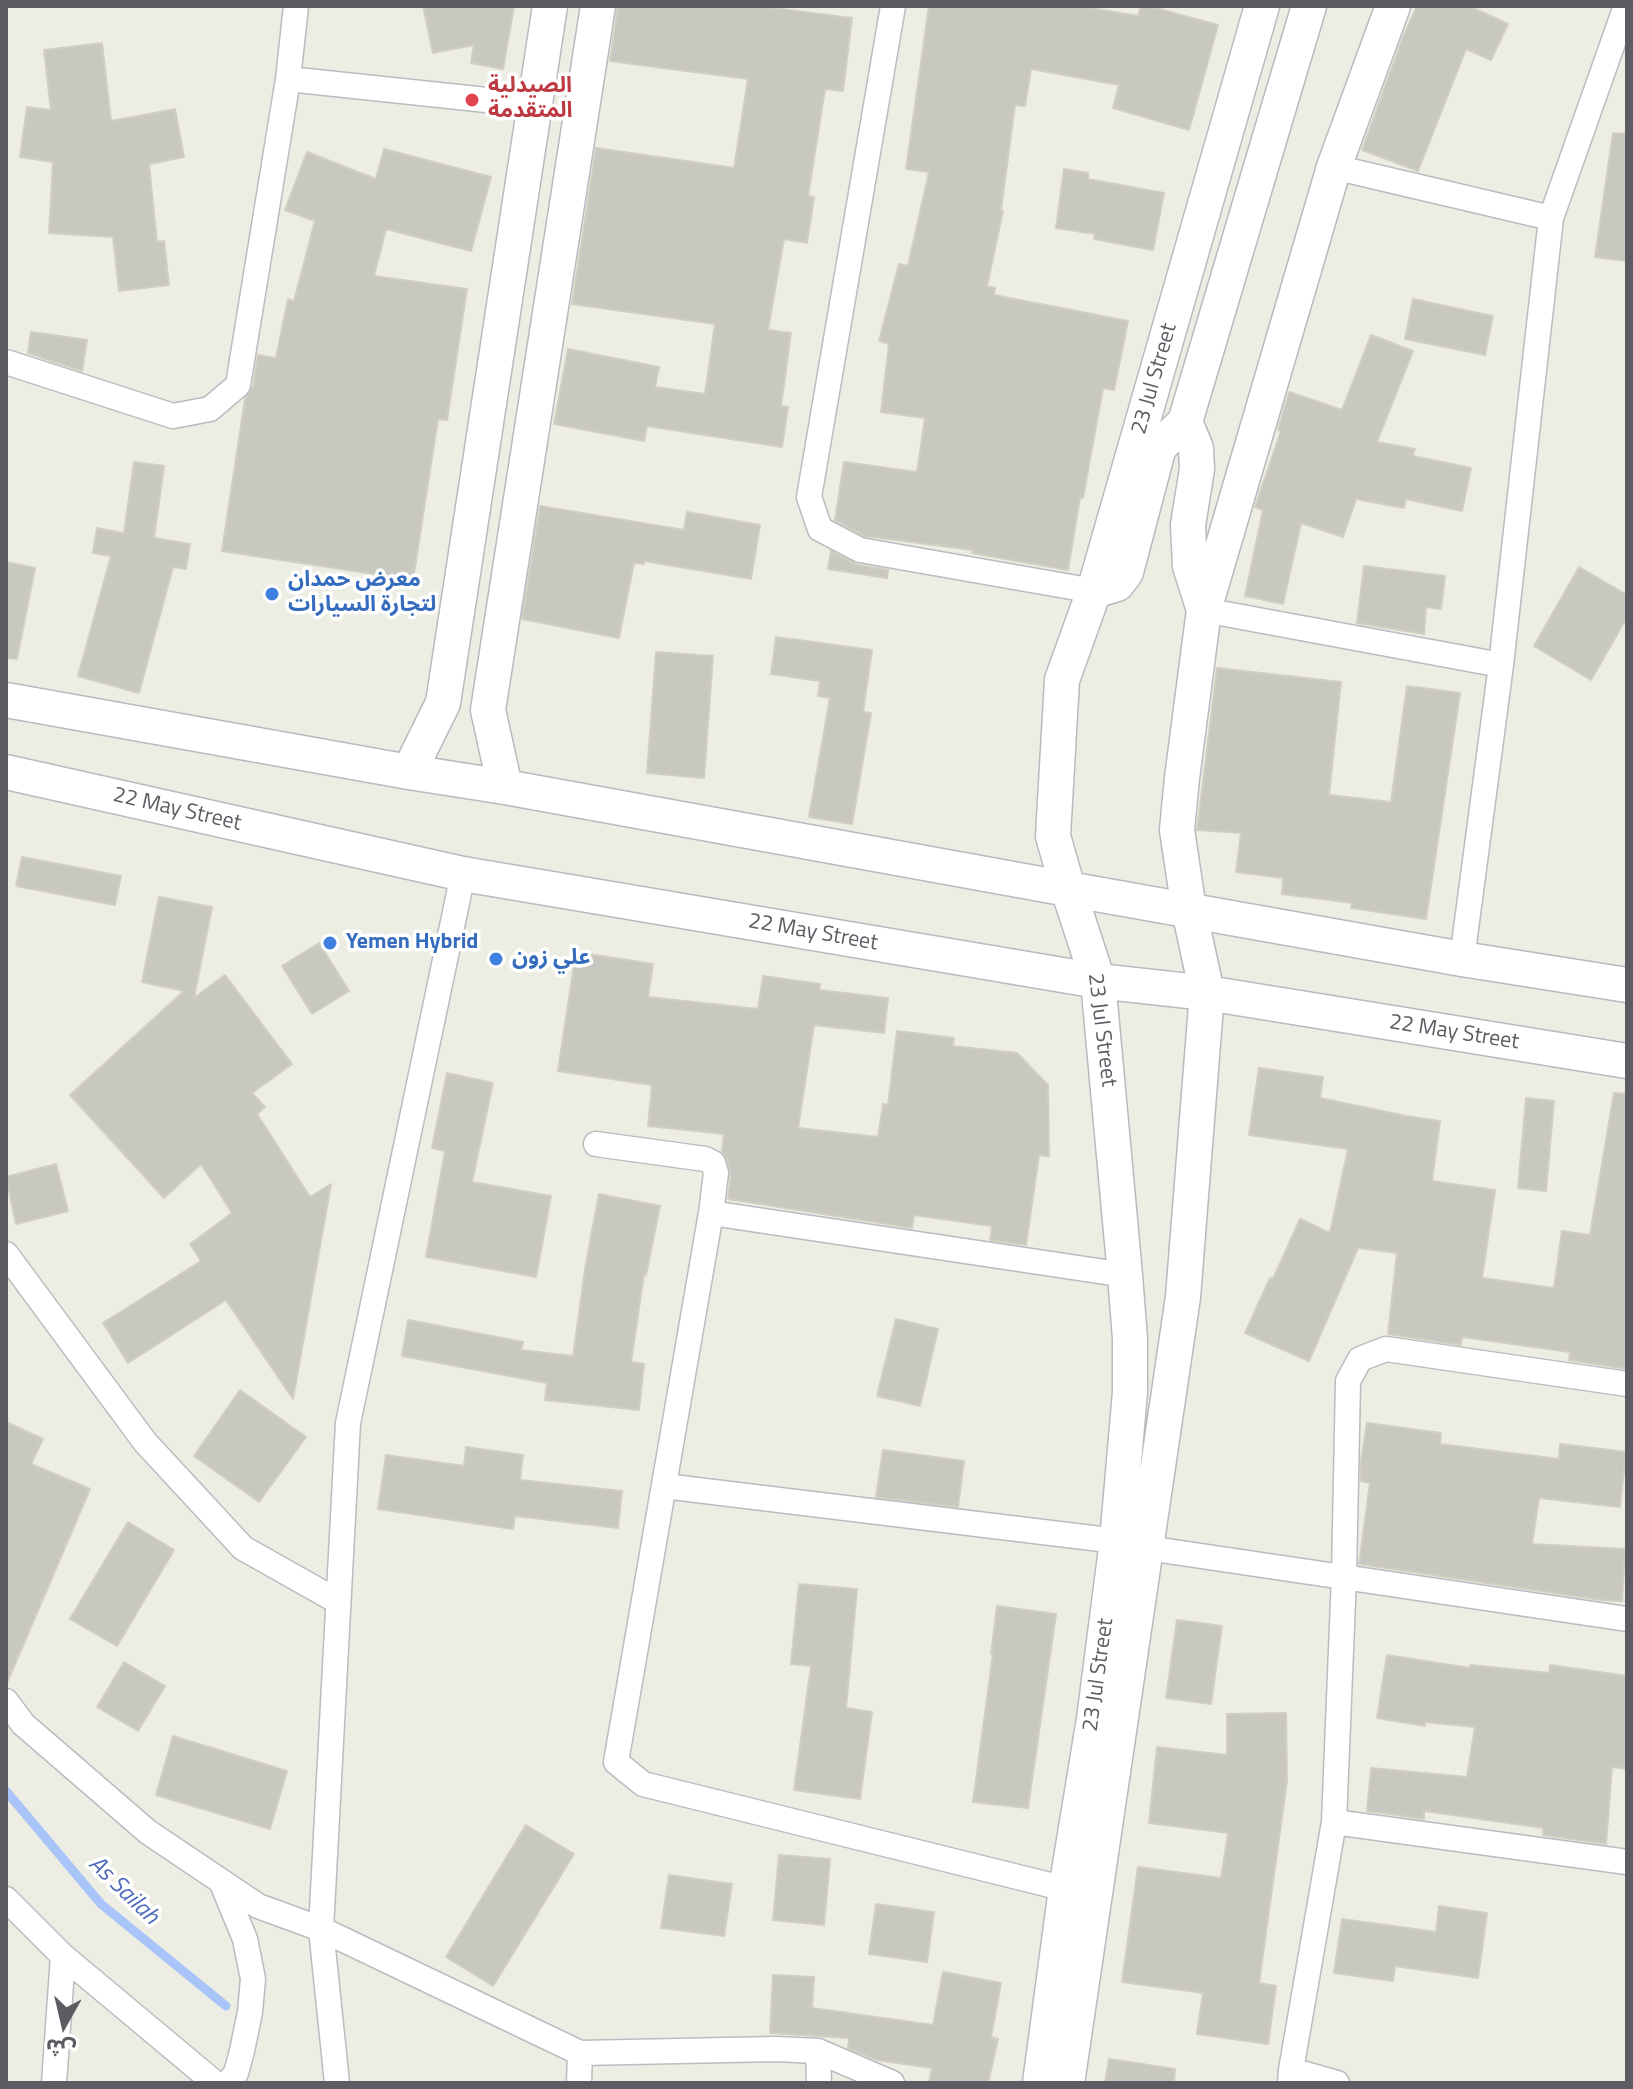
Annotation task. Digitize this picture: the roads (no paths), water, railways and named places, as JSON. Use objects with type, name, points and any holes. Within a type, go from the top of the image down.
[{"type":"street","points":[[6,362],[173,416],[210,409],[238,385],[288,79],[296,6]]},
{"type":"street","points":[[550,6],[444,702],[444,710],[449,717],[462,725],[474,724],[483,718],[488,709],[598,6]]},
{"type":"street","points":[[893,6],[809,497],[820,529],[860,550],[1094,591],[1117,584],[1126,572],[1159,447],[1185,422],[1309,6]]},
{"type":"street","name":"23 Jul Street","points":[[1067,2083],[1095,1884],[1132,1544],[1130,1339],[1098,981],[1053,836],[1062,680],[1094,591],[1262,6]]},
{"type":"street","name":"23 Jul Street","points":[[1040,2083],[1066,1889],[1094,1719],[1183,1297],[1207,993],[1189,910],[1177,830],[1204,610],[1334,167],[1393,6]]},
{"type":"street","points":[[1462,959],[1501,665],[1551,218],[1626,6]]},
{"type":"street","points":[[288,79],[534,105]]},
{"type":"street","points":[[1334,167],[1551,218]]},
{"type":"street","points":[[1185,422],[1196,448],[1197,469],[1188,525],[1190,566],[1204,610],[1501,665]]},
{"type":"street","points":[[6,700],[1462,959],[1627,985]]},
{"type":"street","points":[[409,772],[444,702]]},
{"type":"street","points":[[488,709],[505,787]]},
{"type":"street","name":"22 May Street","points":[[6,772],[463,874],[1098,981],[1207,993],[1627,1061]]},
{"type":"street","points":[[337,2083],[321,1929],[348,1423],[463,874]]},
{"type":"street","points":[[596,1144],[705,1159],[713,1163],[716,1173],[616,1762],[643,1784],[1066,1889]]},
{"type":"street","points":[[711,1213],[1125,1275]]},
{"type":"street","points":[[6,1254],[145,1442],[243,1548],[337,1601]]},
{"type":"street","points":[[1337,2083],[1290,2076],[1334,1822],[1348,1381],[1360,1359],[1386,1349],[1627,1384]]},
{"type":"street","points":[[664,1486],[1132,1544],[1627,1619]]},
{"type":"street","points":[[6,1701],[23,1724],[148,1832],[258,1906],[321,1929],[580,2053],[818,2051],[892,2083]]},
{"type":"street","points":[[1334,1822],[1627,1862]]},
{"type":"street","points":[[221,1881],[245,1939],[253,1979],[242,2051],[236,2073],[228,2083]]},
{"type":"street","points":[[6,1899],[63,1956],[215,2083]]},
{"type":"street","points":[[54,2083],[63,1956]]},
{"type":"street","points":[[818,2051],[819,2083]]},
{"type":"street","points":[[579,2083],[580,2053]]},
{"type":"waterway","name":"As Sailah","points":[[6,1791],[101,1904],[226,2006]]},
{"type":"place","name":"الصيدلية المتقدمة","points":[[472,100]]},
{"type":"place","name":"معرض حمدان لتجارة السيارات","points":[[272,594]]},
{"type":"place","name":"Yemen Hybrid","points":[[330,943]]},
{"type":"place","name":"علي زون","points":[[496,959]]}]
